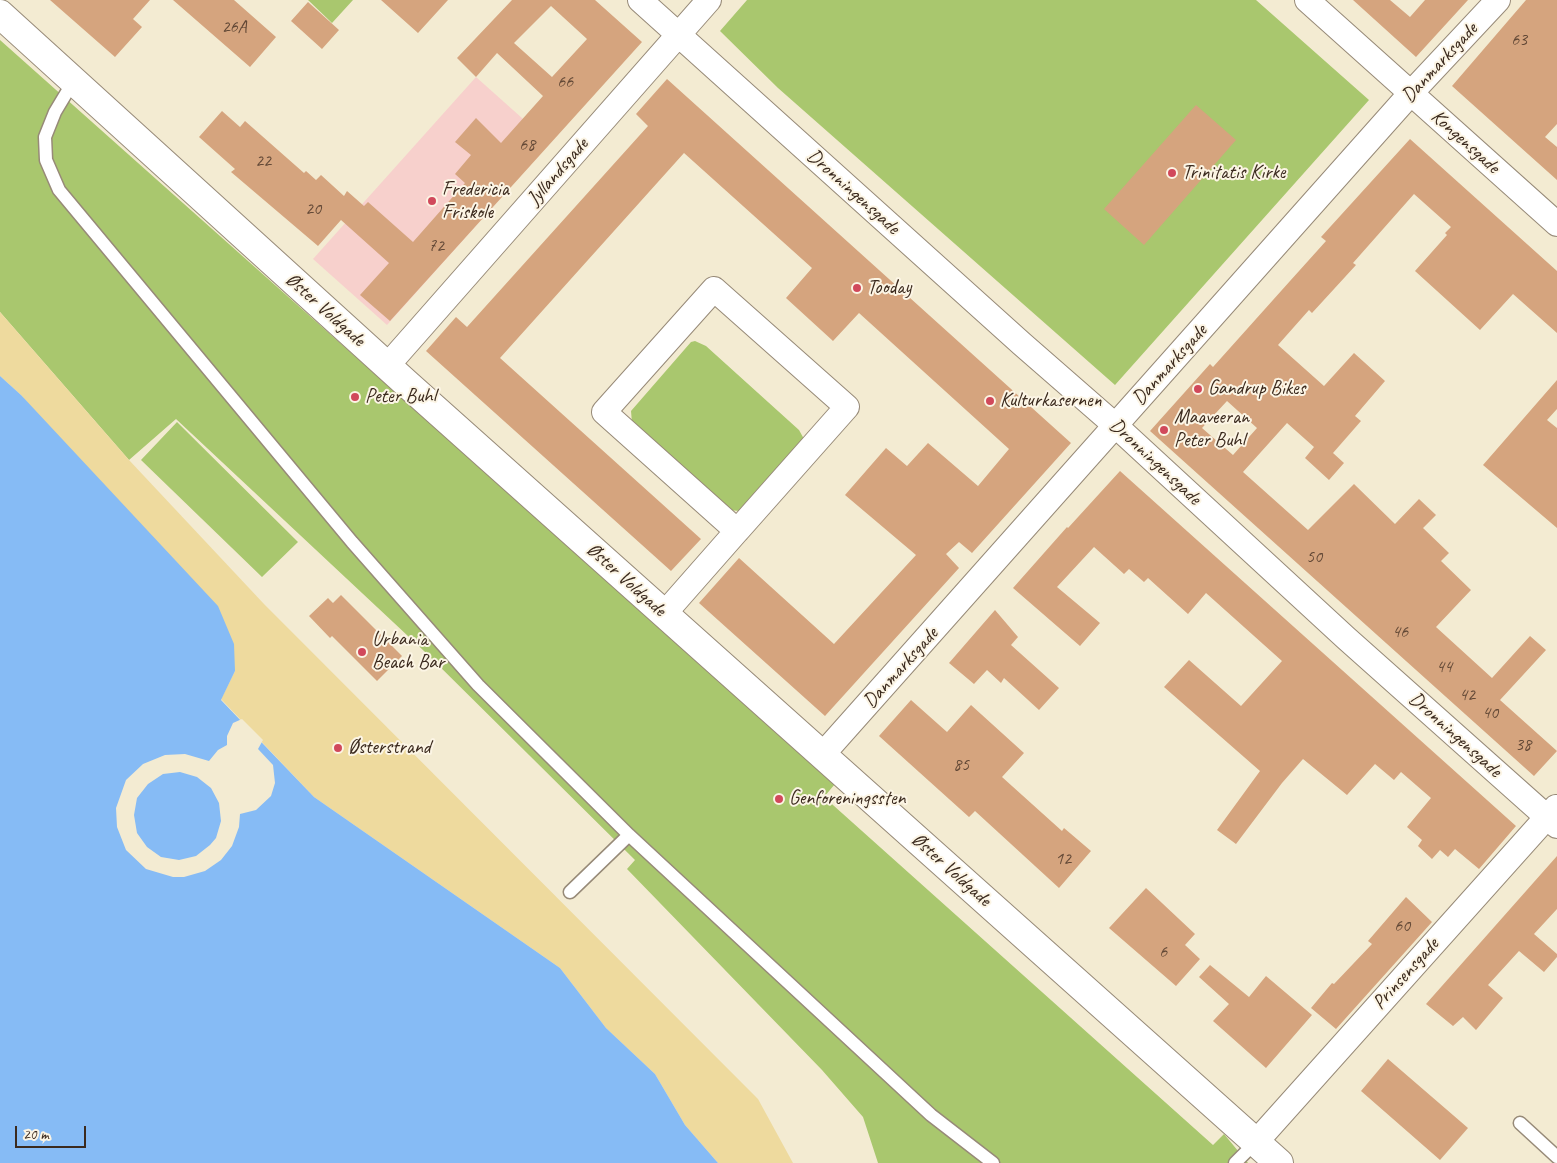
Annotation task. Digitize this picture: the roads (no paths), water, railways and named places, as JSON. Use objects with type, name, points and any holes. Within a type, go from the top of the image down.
[{"type":"street","name":"Dronningensgade","points":[[640,0],[1022,344],[1116,426],[1346,638],[1554,817]]},
{"type":"street","name":"Jyllandsgade","points":[[387,366],[709,0]]},
{"type":"street","name":"Kongensgade","points":[[1307,0],[1557,224]]},
{"type":"street","name":"Danmarksgade","points":[[823,754],[1411,93],[1498,0]]},
{"type":"street","name":"Øster Voldgade","points":[[0,14],[387,366],[1279,1163]]},
{"type":"street","points":[[664,614],[847,407],[714,289],[604,412],[737,531]]},
{"type":"street","name":"Prinsensgade","points":[[1256,1142],[1554,817]]},
{"type":"lane","points":[[73,82],[55,112],[45,137],[46,160],[59,190],[340,528],[478,685],[629,835],[931,1115],[992,1163]]},
{"type":"lane","points":[[570,892],[629,835]]},
{"type":"lane","points":[[1520,1122],[1557,1158]]},
{"type":"lane","points":[[1234,1163],[1256,1142]]},
{"type":"water","points":[[0,376],[21,395],[218,606],[234,644],[235,671],[221,700],[314,797],[560,968],[606,1028],[655,1074],[685,1125],[718,1163],[0,1163]]},
{"type":"place","name":"Trinitatis Kirke","points":[[1172,173]]},
{"type":"place","name":"Fredericia Friskole","points":[[432,201]]},
{"type":"place","name":"Tooday","points":[[857,288]]},
{"type":"place","name":"Gandrup Bikes","points":[[1198,389]]},
{"type":"place","name":"Peter Buhl","points":[[355,397]]},
{"type":"place","name":"Kulturkasernen","points":[[990,401]]},
{"type":"place","name":"Maaveeran Peter Buhl","points":[[1164,430]]},
{"type":"place","name":"Urbania Beach Bar","points":[[362,652]]},
{"type":"place","name":"Østerstrand","points":[[338,748]]},
{"type":"place","name":"Genforeningssten","points":[[779,799]]}]
